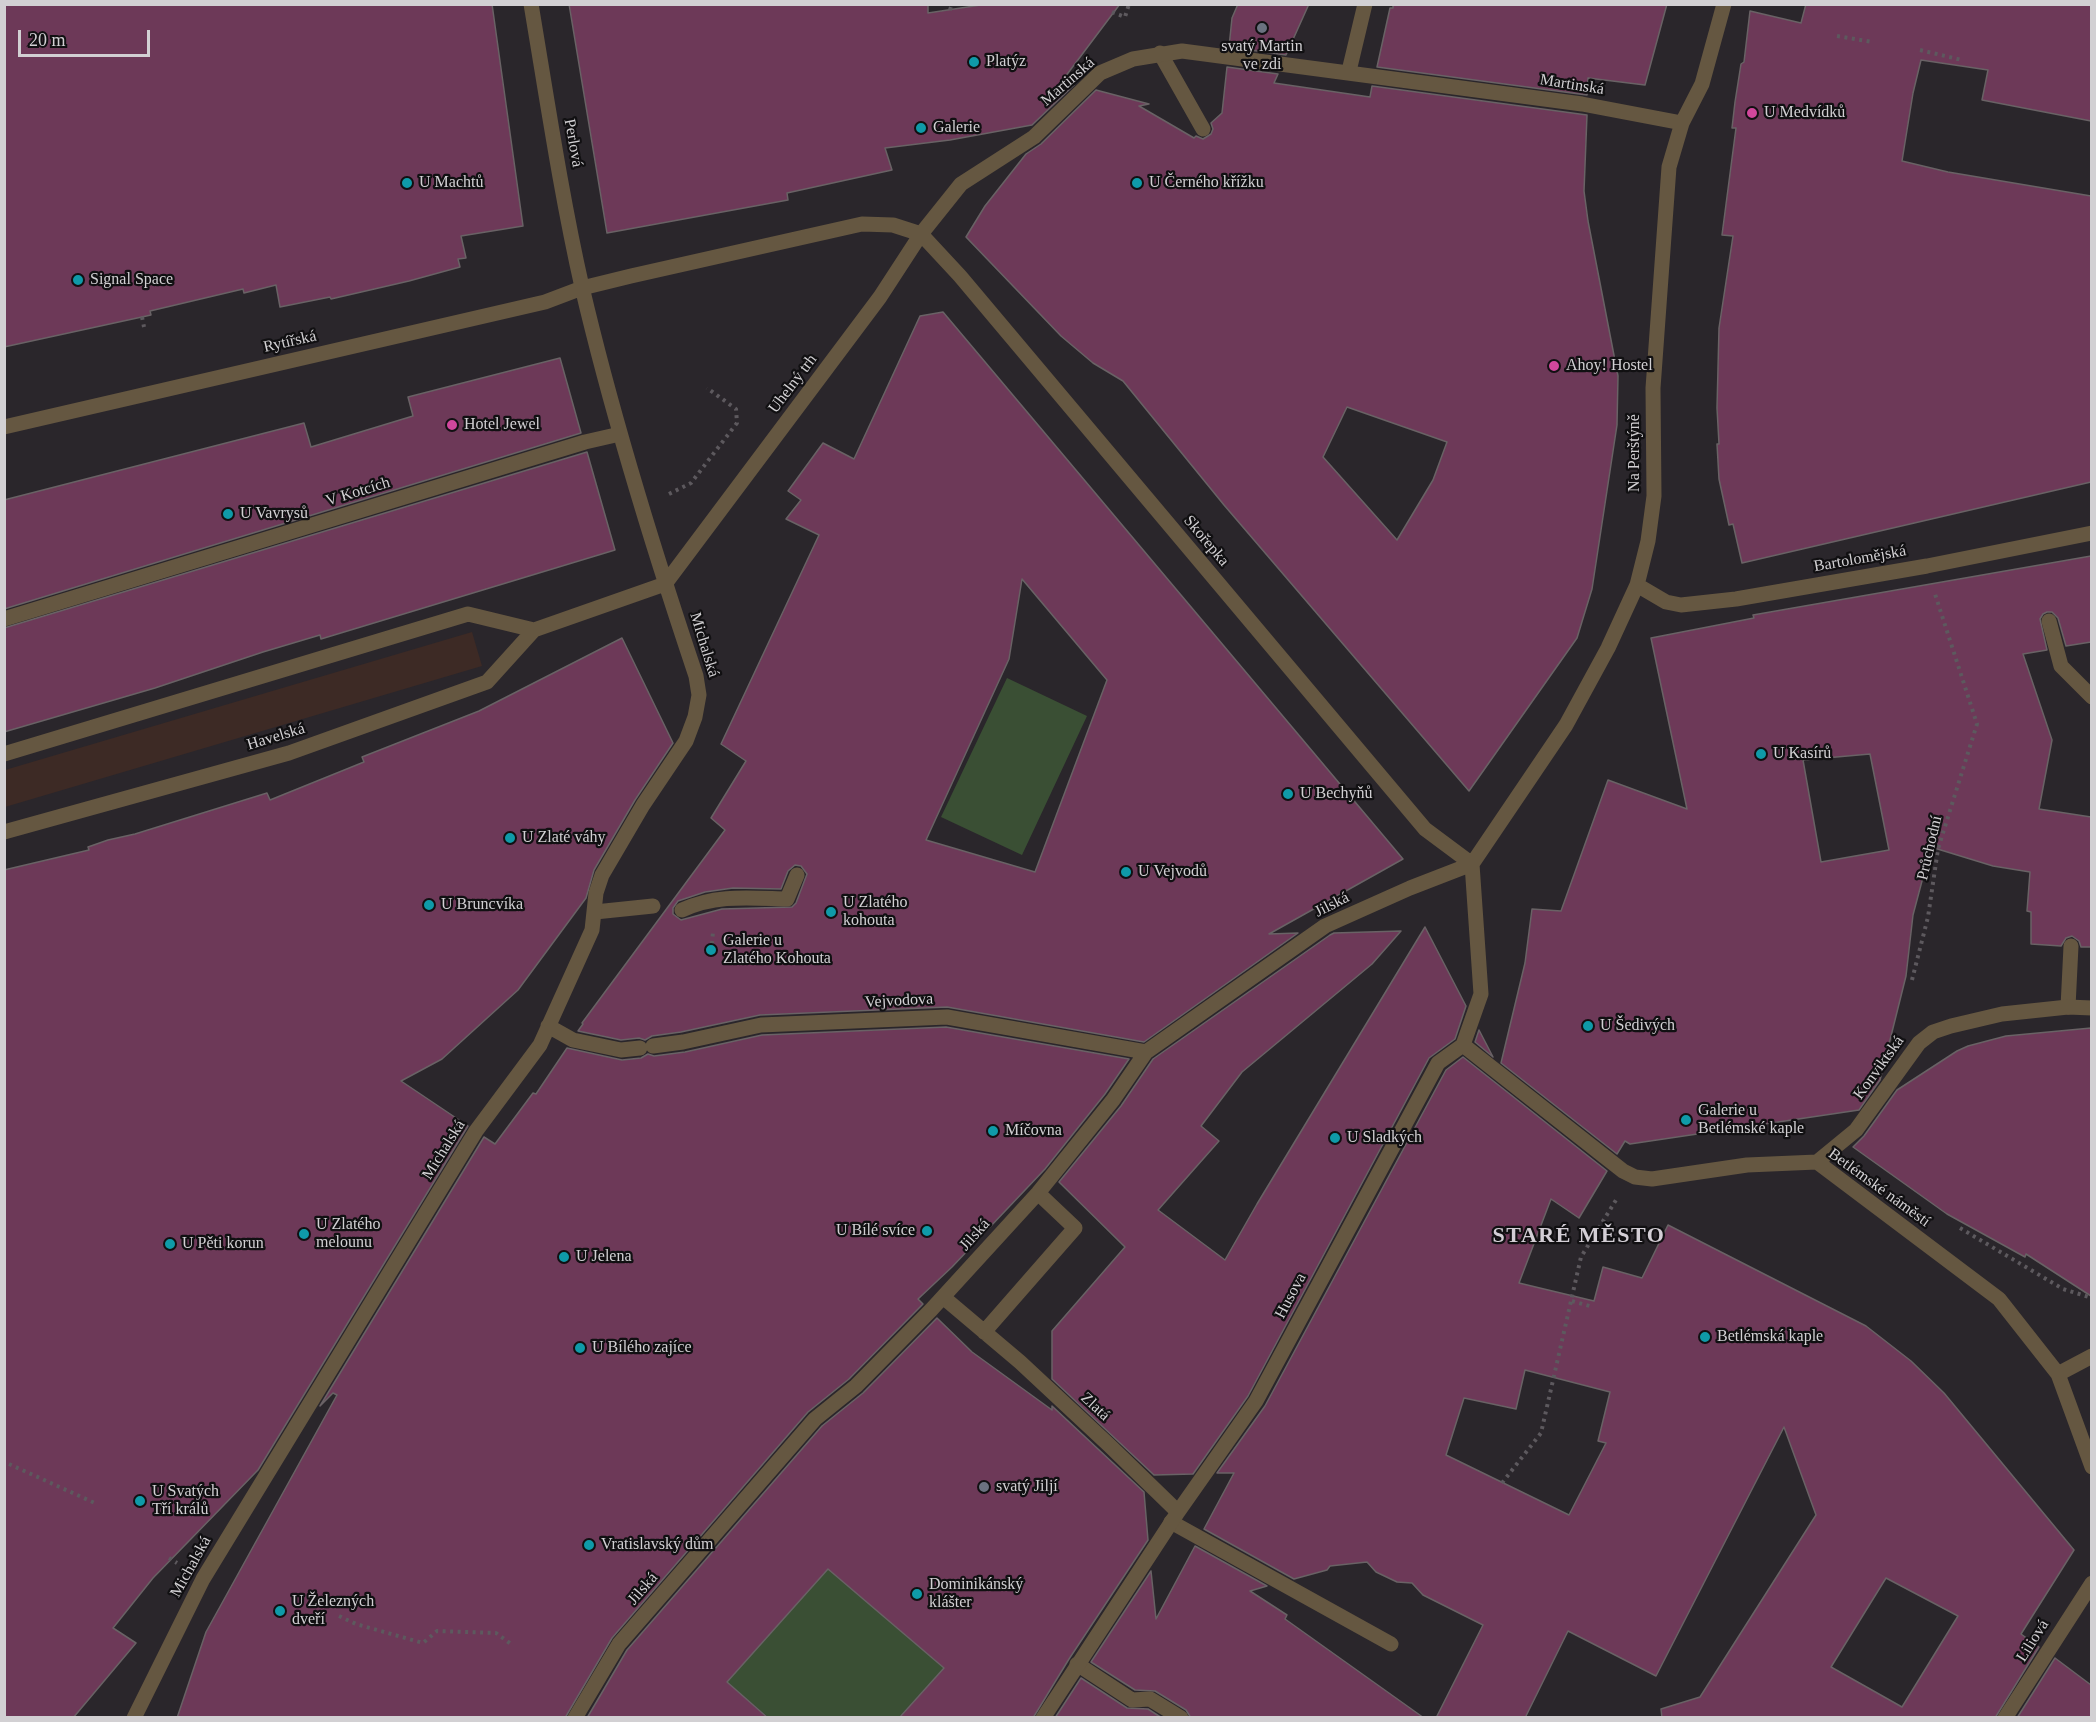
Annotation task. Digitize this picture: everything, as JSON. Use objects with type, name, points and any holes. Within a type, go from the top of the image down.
[{"type":"street","name":"Perlová","points":[[531,4],[569,227],[582,288]]},
{"type":"street","points":[[1349,72],[1365,4]]},
{"type":"street","name":"Na Perštýně","points":[[1472,864],[1566,725],[1608,648],[1637,585],[1648,541],[1654,496],[1653,388],[1670,167],[1682,123],[1702,84],[1724,4]]},
{"type":"street","name":"Martinská","points":[[921,234],[961,184],[1034,137],[1100,73],[1133,59],[1160,53],[1182,51],[1211,53],[1582,104],[1682,123]]},
{"type":"street","points":[[1160,53],[1203,129]]},
{"type":"street","points":[[666,584],[643,516],[582,288],[862,224],[893,225],[921,234]]},
{"type":"street","name":"Uhelný trh","points":[[666,584],[891,282],[921,234]]},
{"type":"street","name":"Skořepka","points":[[921,234],[960,276],[1425,829],[1472,864]]},
{"type":"street","name":"Rytířská","points":[[4,427],[544,302],[582,288]]},
{"type":"street","name":"V Kotcích","points":[[4,619],[585,442],[620,434]]},
{"type":"street","name":"Bartolomějská","points":[[1637,585],[1666,602],[1681,605],[1736,599],[1927,566],[2091,533]]},
{"type":"street","name":"Havelská","points":[[4,832],[289,753],[487,682],[534,630],[666,584]]},
{"type":"street","name":"Michalská","points":[[134,1717],[208,1571],[476,1131],[540,1045],[592,930],[596,892],[602,875],[643,805],[686,741],[695,717],[699,695],[696,676],[666,584]]},
{"type":"street","points":[[4,754],[468,614],[534,630]]},
{"type":"street","points":[[2049,621],[2061,666],[2091,697]]},
{"type":"street","points":[[1463,1045],[1481,994],[1472,864]]},
{"type":"street","name":"Jilská","points":[[575,1718],[619,1644],[815,1419],[856,1386],[943,1297],[1038,1194],[1113,1100],[1146,1052],[1325,926],[1410,888],[1472,864]]},
{"type":"street","points":[[682,910],[698,902],[716,898],[787,899],[797,875]]},
{"type":"street","points":[[595,912],[653,906]]},
{"type":"street","points":[[2068,1007],[2071,946]]},
{"type":"street","name":"Konviktská","points":[[1817,1162],[1857,1131],[1919,1043],[1933,1032],[2002,1014],[2068,1007],[2091,1008]]},
{"type":"street","name":"Vejvodova","points":[[548,1026],[573,1040],[621,1050],[683,1042],[761,1025],[947,1017],[1146,1052]]},
{"type":"street","name":"Betlémské náměstí","points":[[1463,1045],[1623,1171],[1635,1177],[1652,1179],[1747,1165],[1817,1162],[1999,1299],[2058,1374],[2091,1467]]},
{"type":"street","name":"Husova","points":[[1043,1718],[1174,1517],[1256,1401],[1438,1063],[1463,1045]]},
{"type":"street","points":[[984,1332],[1075,1228],[1038,1194]]},
{"type":"street","name":"Zlatá","points":[[943,1297],[1020,1362],[1109,1445],[1174,1517],[1391,1644]]},
{"type":"street","points":[[2058,1374],[2091,1356]]},
{"type":"street","name":"Liliová","points":[[2005,1718],[2091,1583]]},
{"type":"street","points":[[1077,1664],[1132,1700],[1150,1699],[1181,1718]]},
{"type":"path","points":[[950,10],[952,4]]},
{"type":"path","points":[[1112,12],[1125,17],[1129,4]]},
{"type":"path","points":[[1837,36],[1873,42]]},
{"type":"path","points":[[1920,50],[1962,60]]},
{"type":"path","points":[[142,317],[144,327]]},
{"type":"path","points":[[664,496],[692,483],[737,423],[736,409],[707,388]]},
{"type":"path","name":"Průchodní","points":[[1912,980],[1929,917],[1938,849],[1977,724],[1927,566]]},
{"type":"path","points":[[1502,1483],[1541,1433],[1581,1257],[1620,1194]]},
{"type":"path","points":[[1572,1301],[1593,1306]]},
{"type":"path","points":[[9,1464],[98,1504]]},
{"type":"path","points":[[339,1616],[423,1643],[437,1631],[496,1633],[511,1644]]},
{"type":"shaded area","points":[[472,632],[482,666],[5,807],[5,770]]},
{"type":"green space","points":[[1007,678],[1087,716],[1022,855],[941,817]]},
{"type":"green space","points":[[828,1569],[944,1668],[899,1717],[768,1717],[727,1682]]},
{"type":"building","points":[[4,4],[492,4],[523,226],[461,236],[466,258],[458,259],[460,267],[409,281],[331,299],[330,297],[280,307],[276,285],[244,293],[243,289],[150,311],[151,315],[4,347]]},
{"type":"building","points":[[569,4],[928,4],[928,13],[987,4],[1120,4],[1062,81],[1074,85],[1032,125],[950,140],[885,148],[892,170],[787,193],[788,200],[607,233]]},
{"type":"building","name":"svatý Martin ve zdi","points":[[1238,4],[1309,4],[1286,55],[1229,47],[1232,18]]},
{"type":"building","points":[[1393,4],[1667,4],[1645,85],[1588,78],[1587,95],[1377,67],[1390,8],[1393,8]]},
{"type":"building","points":[[1806,4],[2091,4],[2091,121],[1982,100],[1988,70],[1921,60],[1902,161],[1948,172],[2091,196],[2091,482],[1742,563],[1733,524],[1729,525],[1719,479],[1717,444],[1719,444],[1717,408],[1719,328],[1733,236],[1722,235],[1736,128],[1732,128],[1741,64],[1744,62],[1750,11],[1801,23]]},
{"type":"building","points":[[1227,67],[1278,74],[1274,83],[1370,97],[1372,86],[1587,115],[1584,191],[1618,376],[1617,425],[1592,589],[1577,638],[1469,791],[1224,505],[1123,381],[1093,363],[1061,336],[966,237],[985,206],[1026,154],[1041,144],[1096,90],[1149,104],[1139,106],[1194,138],[1196,136],[1203,139],[1211,134],[1213,129],[1211,123],[1222,113]],"holes":[[[1347,407],[1447,442],[1433,480],[1397,540],[1323,457]]]},
{"type":"building","points":[[943,312],[1403,859],[1269,934],[1298,933],[1144,1042],[947,1007],[760,1015],[652,1036],[645,1040],[639,1038],[621,1040],[578,1031],[725,830],[711,818],[746,761],[721,744],[819,535],[786,519],[801,500],[788,491],[823,443],[854,459],[920,316]],"holes":[[[1022,579],[1107,680],[1035,872],[926,840],[1009,659]],[[795,865],[801,866],[807,874],[796,903],[792,907],[722,909],[681,920],[673,914],[673,908],[678,901],[705,892],[733,888],[781,889],[788,871]]]},
{"type":"building","points":[[560,358],[581,433],[4,609],[4,500],[304,423],[311,447],[413,416],[408,397]]},
{"type":"building","points":[[587,452],[615,550],[321,639],[320,635],[155,688],[4,732],[4,628]]},
{"type":"building","points":[[2091,556],[2091,642],[2066,646],[2058,618],[2052,612],[2047,612],[2040,619],[2047,650],[2023,654],[2052,740],[2039,809],[2091,817],[2091,947],[2081,947],[2079,941],[2072,936],[2066,938],[2061,946],[2031,944],[2031,912],[2027,911],[2030,872],[1993,866],[1931,847],[1913,915],[1906,976],[1880,1080],[1859,1110],[1630,1144],[1625,1141],[1617,1154],[1501,1063],[1525,963],[1532,909],[1561,911],[1608,780],[1687,809],[1651,638],[1754,618],[1753,615]],"holes":[[[1870,754],[1889,850],[1821,862],[1803,760]]]},
{"type":"building","points":[[622,638],[673,743],[635,800],[594,870],[586,898],[518,990],[442,1059],[401,1081],[468,1126],[258,1470],[153,1578],[113,1628],[136,1643],[73,1718],[4,1718],[4,870],[89,850],[88,847],[108,840],[135,834],[267,793],[270,800],[364,762],[362,757],[479,711]]},
{"type":"building","points":[[1425,927],[1466,1006],[1455,1039],[1429,1058],[1248,1396],[1193,1474],[1154,1475],[1052,1379],[1052,1331],[1125,1247],[1059,1182],[1121,1106],[1153,1059],[1330,935],[1401,931],[1372,964],[1242,1072],[1201,1126],[1219,1141],[1158,1210],[1225,1260]]},
{"type":"building","points":[[946,1027],[1129,1059],[1105,1094],[1045,1169],[952,1267],[918,1299],[923,1304],[849,1379],[808,1412],[612,1638],[565,1718],[177,1718],[206,1632],[337,1395],[333,1393],[320,1406],[484,1137],[495,1144],[533,1093],[536,1094],[567,1048],[622,1060],[641,1058],[648,1054],[654,1056],[685,1052],[762,1035]]},
{"type":"building","points":[[2091,1028],[2091,1296],[2026,1254],[2025,1257],[1947,1214],[1853,1147],[1864,1136],[1897,1090],[1957,1051],[2006,1036]]},
{"type":"building","points":[[1479,1030],[1493,1057],[1475,1042]]},
{"type":"building","points":[[1463,1057],[1607,1171],[1579,1218],[1551,1199],[1519,1283],[1594,1301],[1603,1267],[1642,1278],[1668,1225],[1866,1326],[1911,1361],[1944,1393],[2074,1550],[2021,1634],[2039,1647],[1995,1718],[1662,1718],[1661,1709],[1700,1697],[1816,1515],[1784,1427],[1656,1676],[1568,1631],[1525,1718],[1436,1718],[1483,1625],[1423,1595],[1412,1583],[1397,1582],[1376,1572],[1367,1562],[1330,1566],[1327,1570],[1294,1579],[1204,1529],[1234,1473],[1217,1473],[1265,1406],[1446,1070]],"holes":[[[1525,1370],[1610,1392],[1598,1441],[1606,1443],[1569,1515],[1446,1455],[1464,1398],[1516,1409]],[[1886,1578],[1958,1616],[1902,1707],[1831,1667]]]},
{"type":"building","points":[[937,1318],[972,1352],[1052,1410],[1052,1406],[1144,1492],[1148,1540],[1033,1718],[899,1718],[944,1668],[828,1569],[727,1682],[768,1718],[587,1718],[627,1650],[822,1426],[863,1393]]},
{"type":"building","points":[[1195,1546],[1267,1586],[1250,1591],[1287,1615],[1285,1619],[1424,1718],[1191,1718],[1186,1710],[1155,1691],[1135,1690],[1091,1662],[1151,1571],[1156,1619]]},
{"type":"building","points":[[2055,1658],[2091,1685],[2091,1718],[2017,1718]]},
{"type":"building","points":[[1081,1678],[1127,1708],[1148,1709],[1162,1718],[1055,1718]]},
{"type":"place","name":"svatý Martin ve zdi","points":[[1262,28]]},
{"type":"place","name":"Platýz","points":[[974,62]]},
{"type":"place","name":"U Medvídků","points":[[1752,113]]},
{"type":"place","name":"Galerie","points":[[921,128]]},
{"type":"place","name":"U Machtů","points":[[407,183]]},
{"type":"place","name":"U Černého křížku","points":[[1137,183]]},
{"type":"place","name":"Signal Space","points":[[78,280]]},
{"type":"place","name":"Ahoy! Hostel","points":[[1554,366]]},
{"type":"place","name":"Hotel Jewel","points":[[452,425]]},
{"type":"place","name":"U Vavrysů","points":[[228,514]]},
{"type":"place","name":"U Kasírů","points":[[1761,754]]},
{"type":"place","name":"U Bechyňů","points":[[1288,794]]},
{"type":"place","name":"U Zlaté váhy","points":[[510,838]]},
{"type":"place","name":"U Vejvodů","points":[[1126,872]]},
{"type":"place","name":"U Bruncvíka","points":[[429,905]]},
{"type":"place","name":"U Zlatého kohouta","points":[[831,912]]},
{"type":"place","name":"Galerie u Zlatého Kohouta","points":[[711,950]]},
{"type":"place","name":"U Šedivých","points":[[1588,1026]]},
{"type":"place","name":"Galerie u Betlémské kaple","points":[[1686,1120]]},
{"type":"place","name":"Míčovna","points":[[993,1131]]},
{"type":"place","name":"U Sladkých","points":[[1335,1138]]},
{"type":"place","name":"U Bílé svíce","points":[[927,1231]]},
{"type":"place","name":"U Zlatého melounu","points":[[304,1234]]},
{"type":"place","name":"U Pěti korun","points":[[170,1244]]},
{"type":"place","name":"U Jelena","points":[[564,1257]]},
{"type":"place","name":"Betlémská kaple","points":[[1705,1337]]},
{"type":"place","name":"U Bílého zajíce","points":[[580,1348]]},
{"type":"place","name":"svatý Jiljí","points":[[984,1487]]},
{"type":"place","name":"U Svatých Tří králů","points":[[140,1501]]},
{"type":"place","name":"Vratislavský dům","points":[[589,1545]]},
{"type":"place","name":"Dominikánský klášter","points":[[917,1594]]},
{"type":"place","name":"U Železných dveří","points":[[280,1611]]},
{"type":"district","name":"STARÉ MĚSTO","points":[[1579,1236]]}]
